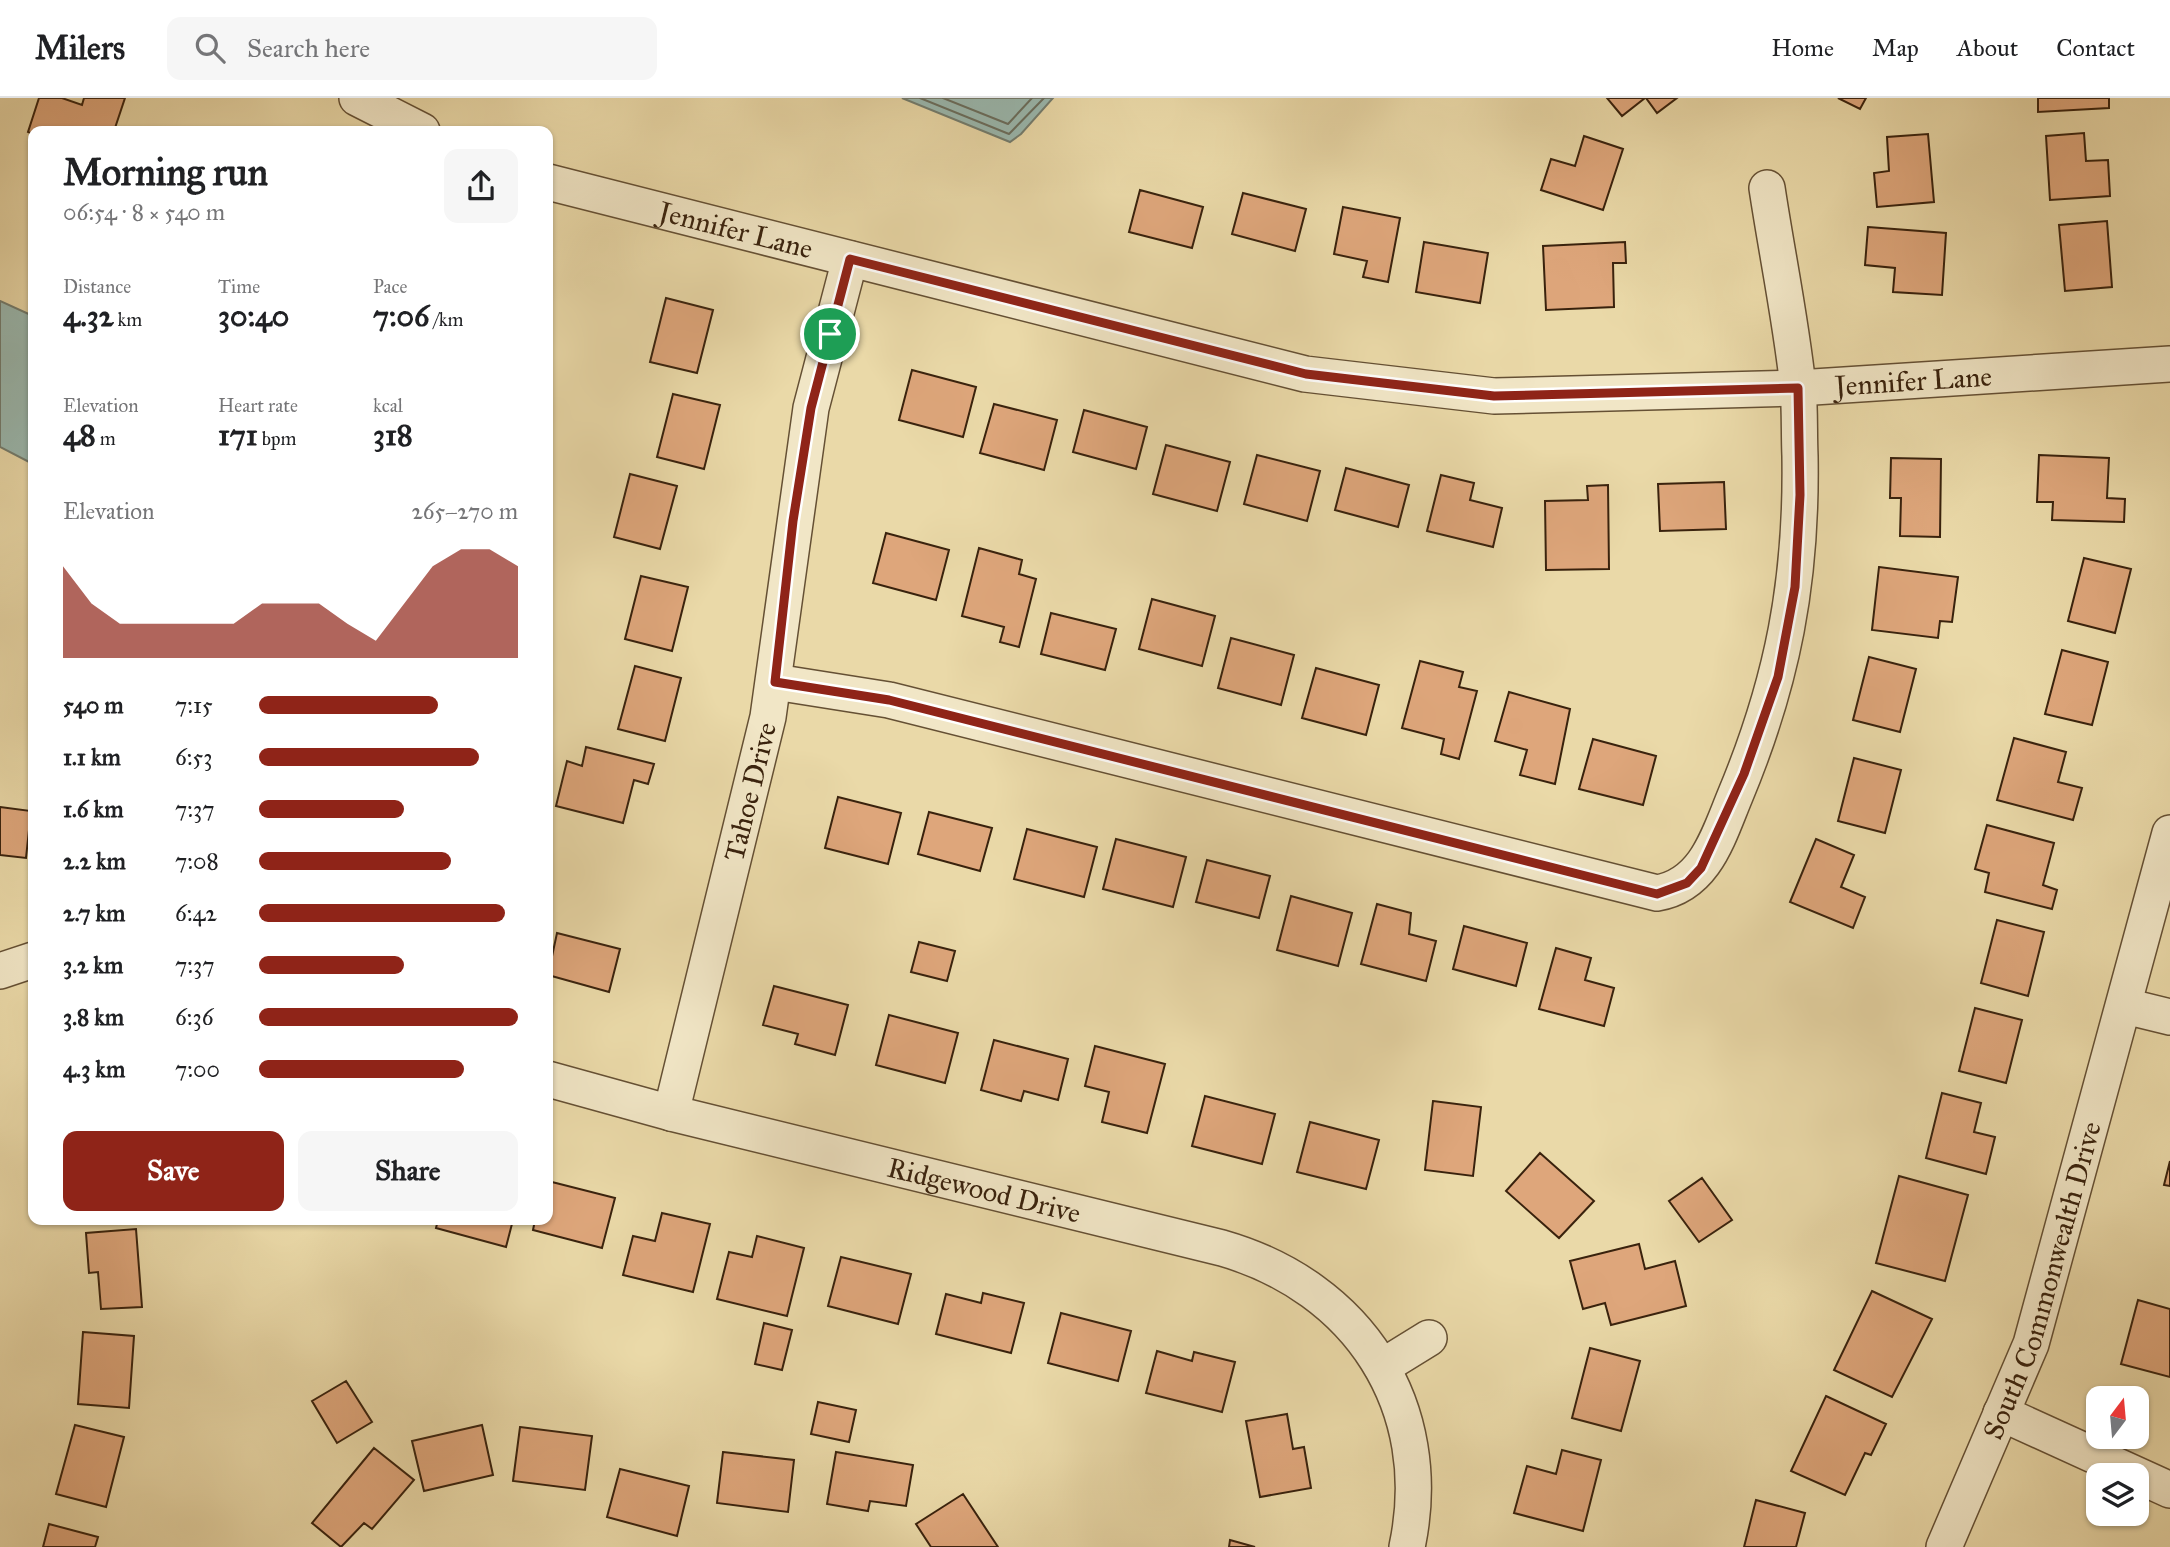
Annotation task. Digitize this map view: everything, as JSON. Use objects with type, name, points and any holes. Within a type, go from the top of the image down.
[{"type":"street","points":[[357,98],[412,126]]},
{"type":"street","name":"Jennifer Lane","points":[[553,183],[1306,374],[1494,396],[1798,388],[2170,364]]},
{"type":"street","points":[[775,682],[889,700],[1657,894],[1671,891],[1687,883],[1701,868],[1718,837],[1744,774],[1778,677],[1795,587],[1800,495],[1798,388],[1768,188]]},
{"type":"street","name":"Tahoe Drive","points":[[671,1114],[775,682],[793,521],[811,408],[850,259]]},
{"type":"street","name":"South Commonwealth Drive","points":[[1944,1547],[2031,1344],[2170,833]]},
{"type":"street","points":[[0,971],[28,962]]},
{"type":"street","points":[[2125,1006],[2170,1017]]},
{"type":"street","name":"Ridgewood Drive","points":[[553,1080],[671,1114],[1249,1255],[1299,1280],[1343,1314],[1382,1367],[1403,1416],[1412,1459],[1413,1504],[1407,1547]]},
{"type":"street","points":[[1382,1367],[1429,1338]]},
{"type":"street","points":[[2001,1413],[2170,1490]]},
{"type":"water","points":[[902,98],[1053,98],[1021,134],[1010,142]]},
{"type":"water","points":[[0,301],[28,314],[28,461],[0,447]]},
{"type":"building","points":[[39,98],[62,98],[82,105],[84,98],[125,98],[116,126],[30,126]]},
{"type":"building","points":[[1607,98],[1645,98],[1622,116]]},
{"type":"building","points":[[1646,98],[1677,98],[1657,113]]},
{"type":"building","points":[[1838,98],[1866,98],[1860,109]]},
{"type":"building","points":[[2038,98],[2109,98],[2109,108],[2038,112]]},
{"type":"building","points":[[2084,133],[2086,161],[2108,160],[2110,196],[2050,200],[2046,136]]},
{"type":"building","points":[[1928,134],[1934,202],[1877,207],[1874,173],[1889,171],[1887,137]]},
{"type":"building","points":[[1584,136],[1623,149],[1603,210],[1541,190],[1551,159],[1575,166]]},
{"type":"building","points":[[1140,190],[1203,207],[1192,248],[1129,232]]},
{"type":"building","points":[[1243,193],[1306,209],[1295,251],[1232,234]]},
{"type":"building","points":[[1343,207],[1400,218],[1388,282],[1363,277],[1367,261],[1334,254]]},
{"type":"building","points":[[2107,221],[2112,287],[2065,291],[2059,225]]},
{"type":"building","points":[[1868,227],[1946,233],[1942,295],[1893,292],[1895,268],[1865,265]]},
{"type":"building","points":[[1424,242],[1488,253],[1480,303],[1416,292]]},
{"type":"building","points":[[1625,242],[1626,263],[1613,263],[1614,307],[1546,310],[1543,246]]},
{"type":"building","points":[[666,298],[713,310],[697,373],[650,362]]},
{"type":"building","points":[[912,370],[976,387],[963,437],[899,420]]},
{"type":"building","points":[[673,394],[720,405],[704,469],[657,457]]},
{"type":"building","points":[[994,404],[1057,420],[1044,470],[980,453]]},
{"type":"building","points":[[1084,410],[1147,427],[1136,469],[1073,452]]},
{"type":"building","points":[[1166,445],[1230,462],[1217,511],[1153,494]]},
{"type":"building","points":[[1257,455],[1320,471],[1307,521],[1244,504]]},
{"type":"building","points":[[2039,455],[2109,458],[2107,498],[2125,499],[2124,522],[2052,520],[2053,502],[2037,502]]},
{"type":"building","points":[[1891,458],[1941,459],[1940,537],[1900,536],[1901,498],[1890,498]]},
{"type":"building","points":[[1346,468],[1409,485],[1398,527],[1335,510]]},
{"type":"building","points":[[630,474],[677,486],[660,549],[614,537]]},
{"type":"building","points":[[1441,475],[1474,483],[1470,500],[1502,508],[1493,547],[1427,531]]},
{"type":"building","points":[[1724,482],[1726,529],[1660,531],[1658,484]]},
{"type":"building","points":[[1608,485],[1609,569],[1546,570],[1545,501],[1588,500],[1587,486]]},
{"type":"building","points":[[886,533],[949,550],[936,600],[873,583]]},
{"type":"building","points":[[979,548],[1022,560],[1019,574],[1036,579],[1019,647],[1000,642],[1004,627],[962,616]]},
{"type":"building","points":[[2084,558],[2131,569],[2115,633],[2068,621]]},
{"type":"building","points":[[1879,567],[1958,577],[1952,622],[1940,621],[1938,638],[1872,630]]},
{"type":"building","points":[[641,576],[688,587],[672,651],[625,639]]},
{"type":"building","points":[[1152,599],[1215,616],[1202,666],[1139,649]]},
{"type":"building","points":[[1051,613],[1116,629],[1105,670],[1041,654]]},
{"type":"building","points":[[1231,638],[1294,655],[1281,705],[1218,688]]},
{"type":"building","points":[[2062,650],[2108,662],[2092,725],[2045,714]]},
{"type":"building","points":[[1869,657],[1916,669],[1900,732],[1853,720]]},
{"type":"building","points":[[1420,661],[1463,672],[1459,687],[1477,691],[1459,759],[1441,754],[1444,739],[1402,728]]},
{"type":"building","points":[[635,666],[681,678],[665,741],[618,729]]},
{"type":"building","points":[[1316,668],[1379,685],[1366,735],[1302,718]]},
{"type":"building","points":[[1509,692],[1570,709],[1555,784],[1520,775],[1527,750],[1495,741]]},
{"type":"building","points":[[2014,738],[2066,752],[2058,782],[2082,788],[2073,820],[1997,800]]},
{"type":"building","points":[[1593,739],[1656,756],[1643,805],[1579,789]]},
{"type":"building","points":[[586,747],[654,764],[648,784],[634,780],[623,823],[556,806],[567,761],[582,766]]},
{"type":"building","points":[[1854,758],[1901,770],[1885,833],[1838,821]]},
{"type":"building","points":[[838,797],[901,813],[888,864],[825,848]]},
{"type":"building","points":[[0,807],[28,811],[26,858],[0,855]]},
{"type":"building","points":[[929,812],[992,828],[980,871],[918,854]]},
{"type":"building","points":[[1987,825],[2054,843],[2043,885],[2057,890],[2052,909],[1985,892],[1989,873],[1975,869]]},
{"type":"building","points":[[1027,829],[1097,847],[1084,897],[1014,879]]},
{"type":"building","points":[[1116,839],[1186,857],[1173,907],[1103,889]]},
{"type":"building","points":[[1816,839],[1854,855],[1841,887],[1865,897],[1853,928],[1790,902]]},
{"type":"building","points":[[1207,860],[1270,876],[1259,918],[1196,902]]},
{"type":"building","points":[[1291,896],[1352,913],[1338,966],[1277,950]]},
{"type":"building","points":[[1377,904],[1411,913],[1409,934],[1436,941],[1426,981],[1361,964]]},
{"type":"building","points":[[1997,920],[2044,932],[2028,996],[1981,983]]},
{"type":"building","points":[[1464,926],[1527,943],[1516,986],[1453,969]]},
{"type":"building","points":[[557,933],[620,949],[609,992],[553,976],[553,952]]},
{"type":"building","points":[[919,942],[955,951],[947,981],[911,972]]},
{"type":"building","points":[[1556,948],[1591,958],[1585,980],[1614,988],[1604,1026],[1539,1009]]},
{"type":"building","points":[[774,986],[848,1005],[835,1055],[795,1044],[798,1034],[763,1025]]},
{"type":"building","points":[[1975,1008],[2022,1020],[2006,1083],[1959,1071]]},
{"type":"building","points":[[889,1015],[958,1033],[945,1083],[876,1065]]},
{"type":"building","points":[[994,1040],[1068,1059],[1058,1100],[1024,1091],[1021,1101],[981,1090]]},
{"type":"building","points":[[1095,1046],[1165,1064],[1147,1133],[1102,1122],[1109,1092],[1085,1086]]},
{"type":"building","points":[[1942,1093],[1981,1103],[1974,1132],[1995,1137],[1986,1174],[1926,1158]]},
{"type":"building","points":[[1205,1096],[1275,1114],[1262,1164],[1192,1146]]},
{"type":"building","points":[[1433,1101],[1481,1107],[1473,1176],[1425,1170]]},
{"type":"building","points":[[1310,1122],[1379,1140],[1366,1189],[1297,1172]]},
{"type":"building","points":[[1540,1153],[1594,1201],[1559,1238],[1506,1191]]},
{"type":"building","points":[[2170,1161],[2170,1186],[2164,1185]]},
{"type":"building","points":[[1899,1176],[1968,1195],[1945,1281],[1876,1263]]},
{"type":"building","points":[[1702,1178],[1732,1220],[1699,1242],[1669,1201]]},
{"type":"building","points":[[553,1182],[615,1198],[602,1248],[533,1230],[534,1225],[553,1225]]},
{"type":"building","points":[[662,1213],[710,1224],[693,1292],[623,1275],[633,1236],[655,1241]]},
{"type":"building","points":[[437,1225],[512,1225],[506,1247],[436,1228]]},
{"type":"building","points":[[136,1229],[142,1307],[101,1309],[98,1272],[89,1273],[86,1233]]},
{"type":"building","points":[[757,1236],[804,1248],[787,1316],[717,1299],[729,1252],[752,1257]]},
{"type":"building","points":[[1639,1244],[1645,1269],[1675,1261],[1686,1306],[1611,1325],[1605,1303],[1583,1309],[1570,1261]]},
{"type":"building","points":[[841,1257],[911,1274],[898,1324],[828,1306]]},
{"type":"building","points":[[1872,1291],[1932,1319],[1892,1397],[1834,1370]]},
{"type":"building","points":[[983,1293],[1024,1303],[1011,1353],[936,1334],[946,1294],[981,1303]]},
{"type":"building","points":[[2138,1300],[2170,1309],[2170,1377],[2121,1364]]},
{"type":"building","points":[[1061,1313],[1131,1331],[1118,1381],[1048,1363]]},
{"type":"building","points":[[764,1323],[792,1330],[782,1370],[755,1364]]},
{"type":"building","points":[[83,1332],[134,1336],[129,1408],[78,1404]]},
{"type":"building","points":[[1590,1348],[1640,1361],[1621,1431],[1572,1418]]},
{"type":"building","points":[[1157,1351],[1192,1361],[1194,1352],[1235,1362],[1222,1412],[1146,1393]]},
{"type":"building","points":[[346,1381],[372,1422],[337,1443],[312,1401]]},
{"type":"building","points":[[1826,1396],[1886,1424],[1871,1455],[1865,1453],[1845,1495],[1791,1471]]},
{"type":"building","points":[[818,1402],[856,1410],[849,1442],[811,1434]]},
{"type":"building","points":[[1287,1414],[1293,1449],[1304,1447],[1311,1488],[1260,1497],[1246,1421]]},
{"type":"building","points":[[75,1425],[124,1437],[106,1507],[56,1494]]},
{"type":"building","points":[[482,1425],[493,1475],[424,1491],[412,1441]]},
{"type":"building","points":[[520,1427],[592,1436],[585,1490],[513,1481]]},
{"type":"building","points":[[374,1448],[414,1480],[372,1529],[364,1523],[341,1547],[312,1523]]},
{"type":"building","points":[[1562,1450],[1601,1460],[1583,1531],[1514,1513],[1527,1466],[1556,1474]]},
{"type":"building","points":[[723,1452],[794,1460],[788,1512],[717,1503]]},
{"type":"building","points":[[836,1452],[913,1465],[906,1506],[870,1501],[868,1511],[827,1504]]},
{"type":"building","points":[[620,1469],[689,1486],[677,1536],[607,1517]]},
{"type":"building","points":[[963,1494],[998,1547],[931,1547],[916,1524]]},
{"type":"building","points":[[1756,1500],[1805,1513],[1796,1547],[1744,1547]]},
{"type":"building","points":[[49,1524],[98,1537],[95,1547],[43,1547]]},
{"type":"building","points":[[1230,1540],[1255,1547],[1229,1547]]},
{"type":"route","points":[[850,259],[1306,374],[1494,396],[1798,388],[1800,495],[1795,587],[1778,677],[1744,774],[1718,837],[1701,868],[1687,883],[1657,894],[1343,812],[889,700],[775,682],[793,521],[811,408],[830,334],[850,259]]}]
